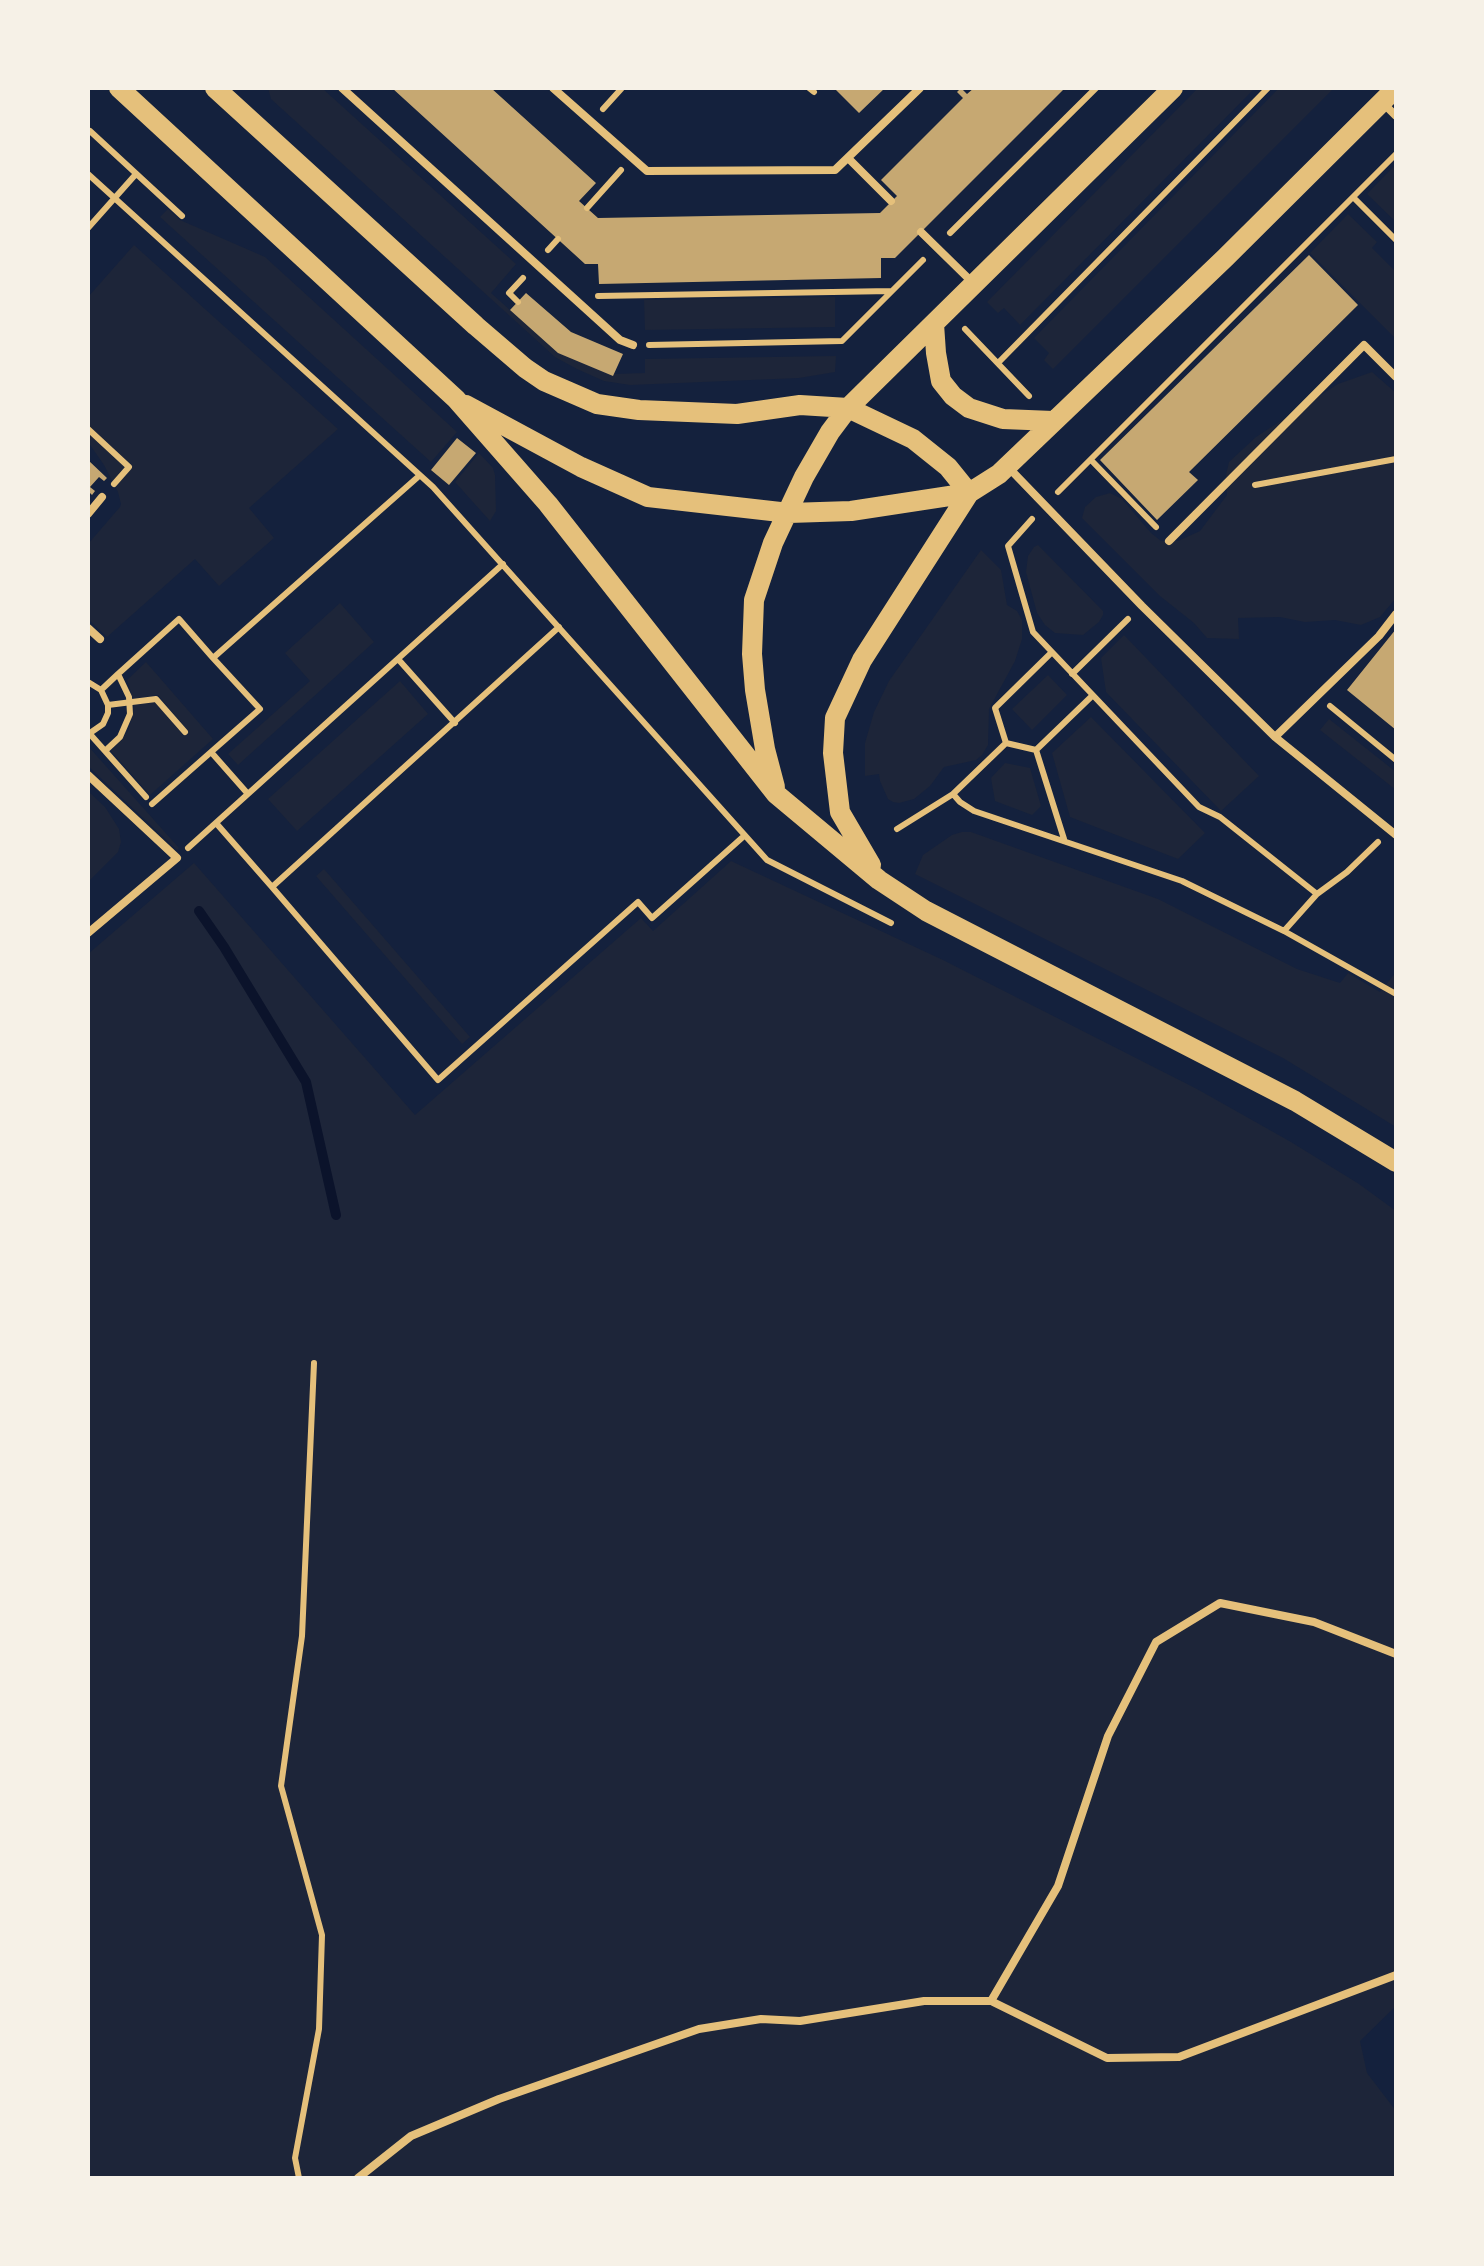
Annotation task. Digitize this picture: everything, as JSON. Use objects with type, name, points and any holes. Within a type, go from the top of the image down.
[{"type":"main road","points":[[118,88],[456,399],[548,504],[776,794],[879,880],[926,911],[1296,1101],[1396,1162]]},
{"type":"main road","points":[[215,88],[476,326],[525,368],[566,392],[597,404],[678,413],[737,414],[800,405],[848,408],[914,439],[948,467],[969,493]]},
{"type":"main road","points":[[776,794],[755,690],[754,600],[773,543],[804,477],[848,408],[1172,88]]},
{"type":"main road","points":[[879,880],[840,812],[833,753],[835,718],[862,660],[969,493],[1007,466],[1392,102]]},
{"type":"main road","points":[[934,324],[942,381],[953,396],[969,408],[1003,419],[1053,421]]},
{"type":"main road","points":[[456,399],[581,467],[648,498],[789,513],[852,511],[969,493]]},
{"type":"lane","points":[[342,88],[620,340],[633,345]]},
{"type":"lane","points":[[553,88],[646,171],[835,170],[920,88]]},
{"type":"lane","points":[[848,158],[891,201]]},
{"type":"lane","points":[[921,232],[974,284]]},
{"type":"lane","points":[[1169,540],[1364,345],[1396,376]]},
{"type":"lane","points":[[1007,466],[1276,737],[1394,833]]},
{"type":"lane","points":[[88,514],[102,497]]},
{"type":"lane","points":[[1276,737],[1379,636],[1396,614]]},
{"type":"lane","points":[[88,628],[100,639]]},
{"type":"lane","points":[[88,775],[177,858],[88,933]]},
{"type":"lane","points":[[990,2001],[1058,1886],[1108,1736],[1156,1642],[1220,1604],[1314,1622],[1396,1654]]},
{"type":"lane","points":[[358,2178],[411,2136],[499,2098],[699,2029],[761,2019],[800,2021],[924,2001],[990,2001],[1107,2058],[1179,2058],[1396,1975]]},
{"type":"path","points":[[633,345],[842,341],[1096,88]]},
{"type":"path","points":[[998,363],[1268,88]]},
{"type":"path","points":[[90,131],[182,216]]},
{"type":"path","points":[[1316,894],[1220,817],[1199,807],[1033,632],[1008,546],[1396,154]]},
{"type":"path","points":[[587,208],[632,158]]},
{"type":"path","points":[[88,174],[433,488],[744,836],[652,918],[638,902],[438,1080],[216,823]]},
{"type":"path","points":[[88,228],[136,174]]},
{"type":"path","points":[[1353,197],[1396,240]]},
{"type":"path","points":[[518,302],[508,293],[535,264]]},
{"type":"path","points":[[572,296],[892,291]]},
{"type":"path","points":[[962,326],[1030,397]]},
{"type":"path","points":[[88,429],[129,467],[102,497]]},
{"type":"path","points":[[1218,491],[1396,459]]},
{"type":"path","points":[[1090,460],[1169,540]]},
{"type":"path","points":[[213,658],[420,476]]},
{"type":"path","points":[[177,858],[503,564]]},
{"type":"path","points":[[1072,674],[1142,606]]},
{"type":"path","points":[[101,690],[179,620],[260,708],[152,804]]},
{"type":"path","points":[[272,887],[559,627]]},
{"type":"path","points":[[1006,742],[995,708],[1052,653]]},
{"type":"path","points":[[398,659],[455,723]]},
{"type":"path","points":[[88,682],[101,690],[108,705],[103,724],[88,733],[105,751],[124,730],[130,714],[130,702],[118,674]]},
{"type":"path","points":[[1036,750],[1092,695]]},
{"type":"path","points":[[1318,696],[1396,760]]},
{"type":"path","points":[[108,705],[156,698],[185,732]]},
{"type":"path","points":[[1006,742],[1036,750]]},
{"type":"path","points":[[897,828],[954,794],[1006,742]]},
{"type":"path","points":[[1036,750],[1064,840]]},
{"type":"path","points":[[211,752],[248,794]]},
{"type":"path","points":[[954,794],[974,811],[1182,881],[1396,994]]},
{"type":"path","points":[[1284,932],[1316,894],[1394,833]]},
{"type":"path","points":[[299,2178],[295,2158],[319,2028],[322,1935],[282,1786],[302,1636],[314,1362]]},
{"type":"shaded area","points":[[268,88],[322,88],[516,264],[491,293],[558,353],[613,376],[645,373],[645,359],[836,356],[835,372],[799,378],[630,385],[604,381],[577,369],[555,357],[271,99]]},
{"type":"shaded area","points":[[1198,88],[1255,88],[1020,325],[1004,308],[998,313],[987,302]]},
{"type":"shaded area","points":[[1279,88],[1334,88],[1053,369],[1044,360],[1049,353],[1034,338]]},
{"type":"shaded area","points":[[1396,164],[1396,222],[1367,194]]},
{"type":"shaded area","points":[[168,209],[180,220],[265,257],[457,432],[431,462],[160,217]]},
{"type":"shaded area","points":[[1348,214],[1377,242],[1372,248],[1396,272],[1396,339],[1310,253]]},
{"type":"shaded area","points":[[134,245],[338,429],[249,508],[274,538],[219,586],[195,559],[107,637],[88,619],[88,544],[121,504],[104,465],[88,442],[88,297]]},
{"type":"shaded area","points":[[835,297],[835,327],[645,330],[644,300]]},
{"type":"shaded area","points":[[1372,372],[1396,393],[1396,598],[1380,617],[1361,625],[1335,620],[1238,618],[1239,639],[1207,638],[1082,518],[1085,507],[1096,497],[1110,493],[1122,499],[1161,541],[1178,541],[1200,531],[1227,495],[1229,462],[1256,437],[1338,384]]},
{"type":"shaded area","points":[[479,453],[495,475],[496,511],[490,521],[455,482]]},
{"type":"shaded area","points":[[1038,545],[1103,611],[1099,622],[1083,635],[1055,633],[1037,613],[1026,572],[1028,556]]},
{"type":"shaded area","points":[[981,550],[1001,570],[1007,605],[1022,620],[1022,639],[1015,661],[989,709],[988,745],[976,760],[944,767],[914,799],[893,802],[888,799],[879,774],[865,776],[865,743],[874,712],[889,681]]},
{"type":"shaded area","points":[[340,603],[374,642],[238,765],[228,754],[310,681],[285,653]]},
{"type":"shaded area","points":[[1124,635],[1259,776],[1221,811],[1106,692],[1101,658]]},
{"type":"shaded area","points":[[146,662],[213,739],[150,795],[111,751],[128,731],[134,705],[155,702],[184,736],[189,732],[158,695],[133,699],[127,680]]},
{"type":"shaded area","points":[[1048,675],[1067,695],[1032,730],[1012,709]]},
{"type":"shaded area","points":[[400,681],[428,714],[297,831],[268,799]]},
{"type":"shaded area","points":[[1091,717],[1205,833],[1178,859],[1070,817],[1052,753]]},
{"type":"shaded area","points":[[1329,719],[1396,772],[1396,790],[1320,730]]},
{"type":"shaded area","points":[[88,746],[179,848],[177,850],[88,766]]},
{"type":"shaded area","points":[[1005,763],[1030,768],[1041,806],[1032,815],[995,801],[991,778]]},
{"type":"shaded area","points":[[88,791],[105,807],[119,829],[121,842],[118,852],[88,882]]},
{"type":"shaded area","points":[[962,832],[1158,899],[1297,969],[1340,983],[1348,973],[1380,992],[1396,972],[1396,1127],[1283,1058],[915,874],[923,855]]},
{"type":"shaded area","points":[[731,861],[943,960],[1197,1089],[1291,1142],[1396,1211],[1396,2006],[1360,2041],[1367,2073],[1396,2111],[1396,2178],[88,2178],[88,954],[194,863],[415,1115],[641,918],[653,931]]},
{"type":"shaded area","points":[[324,869],[470,1037],[462,1044],[316,876]]},
{"type":"building","points":[[392,88],[491,88],[596,183],[579,201],[598,218],[880,213],[897,196],[881,180],[963,98],[957,92],[961,88],[967,94],[974,88],[1065,88],[895,258],[881,258],[881,278],[599,284],[598,264],[585,264]]},
{"type":"building","points":[[834,88],[885,88],[859,113]]},
{"type":"building","points":[[1309,255],[1358,305],[1189,472],[1198,480],[1157,520],[1100,460]]},
{"type":"building","points":[[526,293],[571,332],[623,354],[613,376],[558,353],[510,310]]},
{"type":"building","points":[[457,438],[476,453],[449,485],[431,470]]},
{"type":"building","points":[[88,460],[107,478],[104,481],[99,477],[90,487],[95,491],[92,495],[88,491]]},
{"type":"building","points":[[1396,629],[1396,730],[1347,690]]},
{"type":"waterway","points":[[199,911],[306,1082],[336,1215]]}]
